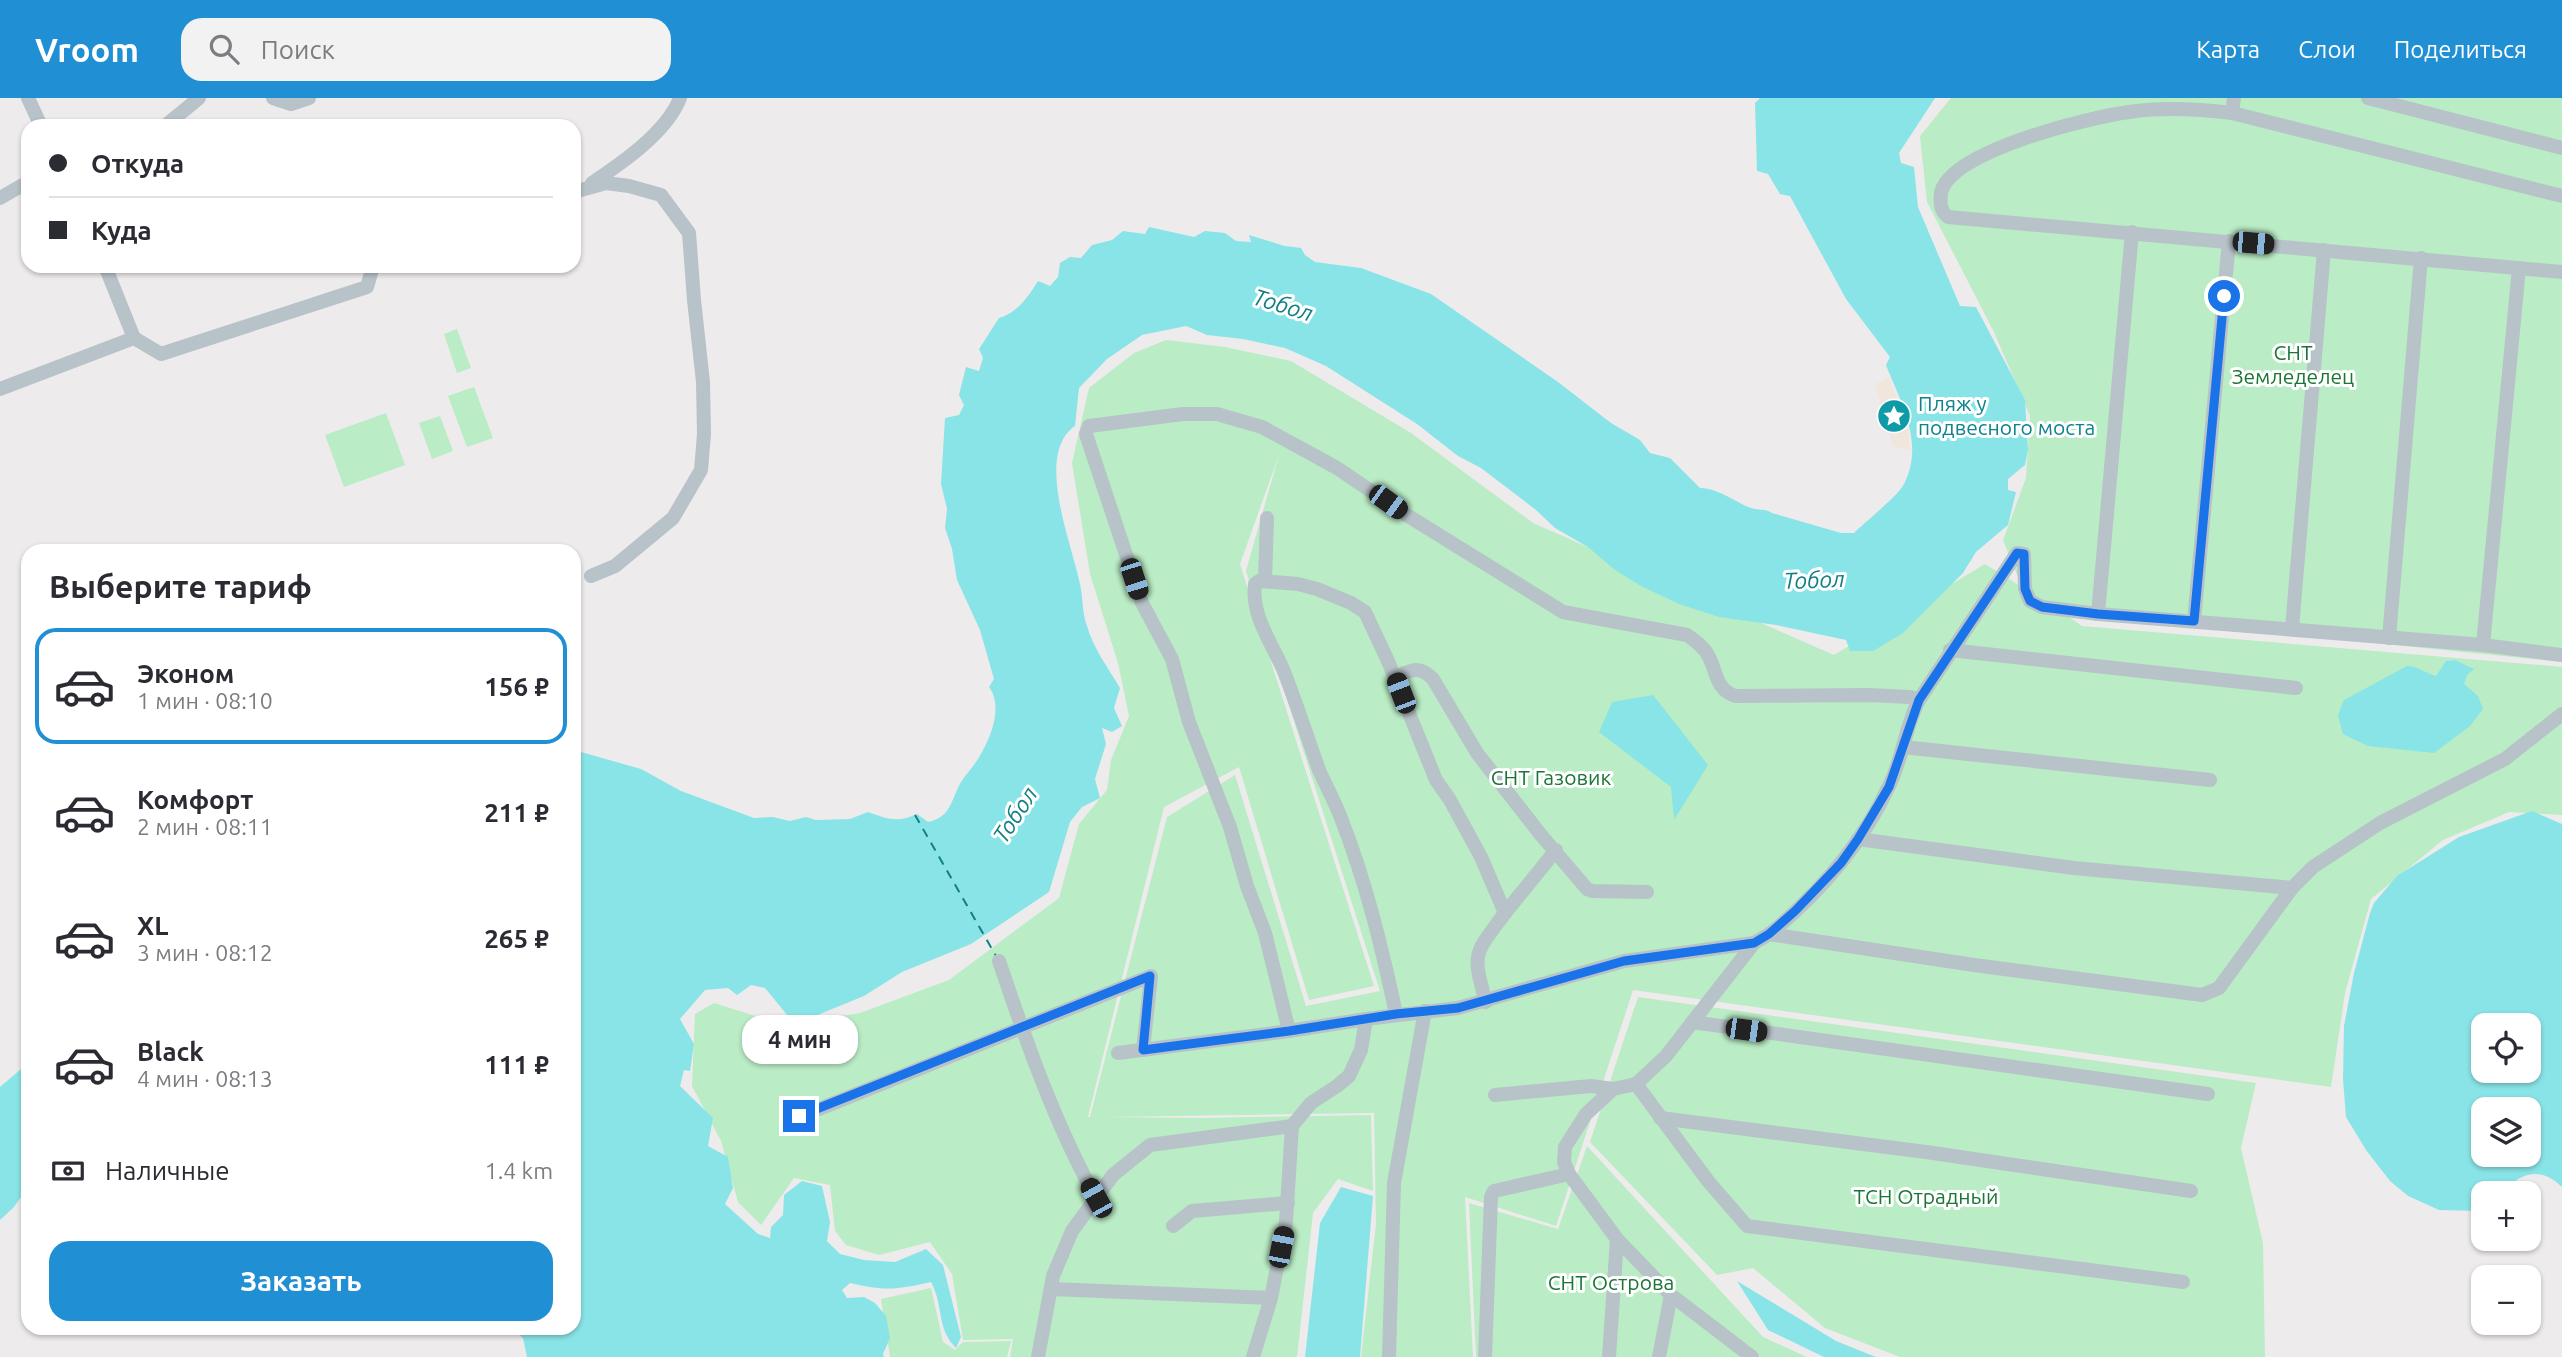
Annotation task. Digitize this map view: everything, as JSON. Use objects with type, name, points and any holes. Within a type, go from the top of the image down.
[{"type":"street","points":[[28,98],[38,119]]},
{"type":"street","points":[[173,119],[199,98]]},
{"type":"street","points":[[273,98],[291,104],[309,98]]},
{"type":"street","points":[[581,189],[635,154],[677,108],[680,98]]},
{"type":"street","points":[[2368,98],[2562,148]]},
{"type":"street","points":[[2562,196],[2233,105],[2207,110],[2130,111],[2063,127],[1993,149],[1975,158],[1950,177],[1941,193],[1943,212],[1948,217],[2562,272]]},
{"type":"street","points":[[581,190],[606,183],[661,195],[690,233],[703,382],[704,434],[701,470],[673,518],[615,566],[591,576]]},
{"type":"street","points":[[0,198],[21,186]]},
{"type":"street","points":[[2098,614],[2132,232]]},
{"type":"street","points":[[2194,621],[2229,241]]},
{"type":"street","points":[[2292,628],[2324,250]]},
{"type":"street","points":[[2389,638],[2421,258]]},
{"type":"street","points":[[2483,645],[2519,268]]},
{"type":"street","points":[[108,273],[134,338],[161,354],[366,287],[371,273]]},
{"type":"street","points":[[0,388],[134,338]]},
{"type":"street","points":[[1289,1031],[1265,933],[1247,886],[1230,827],[1189,722],[1172,659],[1142,603],[1086,434],[1089,426],[1183,414],[1217,414],[1262,427],[1337,468],[1405,514],[1563,612],[1687,635],[1708,654],[1721,688],[1727,694],[1868,695],[1910,697],[1919,700]]},
{"type":"street","points":[[1265,581],[1268,518]]},
{"type":"street","points":[[1494,1095],[1591,1086],[1613,1089],[1636,1084],[1666,1056],[1754,943],[1769,934],[1795,911],[1841,863],[1858,839],[1889,787],[1919,700],[2017,553],[2024,554],[2025,589],[2030,601],[2042,607],[2098,614],[2483,645],[2562,655]]},
{"type":"street","points":[[1396,1014],[1376,925],[1356,860],[1320,773],[1283,669],[1255,606],[1255,584],[1265,581],[1317,589],[1365,612],[1395,677],[1436,780],[1450,800],[1481,858],[1505,913]]},
{"type":"street","points":[[1950,650],[2296,688]]},
{"type":"street","points":[[1395,677],[1418,670],[1424,671],[1433,679],[1477,753],[1587,889],[1647,892]]},
{"type":"street","points":[[1769,934],[2202,995],[2219,988],[2292,888],[2313,867],[2380,823],[2505,760],[2562,714]]},
{"type":"street","points":[[1903,747],[2210,780]]},
{"type":"street","points":[[1858,839],[2074,868],[2292,888]]},
{"type":"street","points":[[1486,1002],[1478,975],[1477,953],[1505,913],[1556,850]]},
{"type":"street","points":[[1118,1053],[1396,1014],[1458,1008],[1624,961],[1754,943]]},
{"type":"street","points":[[999,961],[1021,1028],[1072,1155],[1096,1198]]},
{"type":"street","points":[[799,1116],[1150,976],[1143,1050]]},
{"type":"street","points":[[1389,1357],[1394,1183],[1424,1011]]},
{"type":"street","points":[[1253,1357],[1271,1298],[1288,1203],[1292,1126],[1311,1103],[1349,1076],[1361,1050],[1366,1018]]},
{"type":"street","points":[[1692,1022],[2208,1094]]},
{"type":"street","points":[[1636,1084],[1747,1226],[2183,1282]]},
{"type":"street","points":[[1613,1089],[1586,1114],[1565,1147],[1564,1162],[1569,1174],[1617,1239],[1671,1295],[1747,1356]]},
{"type":"street","points":[[1660,1118],[1926,1152],[2191,1191]]},
{"type":"street","points":[[1038,1357],[1053,1276],[1072,1231],[1113,1175],[1150,1145],[1292,1126]]},
{"type":"street","points":[[1485,1357],[1491,1197],[1494,1191],[1569,1174]]},
{"type":"street","points":[[1172,1227],[1192,1211],[1288,1203]]},
{"type":"street","points":[[1609,1357],[1617,1239]]},
{"type":"street","points":[[1051,1289],[1271,1298]]},
{"type":"street","points":[[1659,1357],[1671,1295]]},
{"type":"green space","points":[[1951,98],[2562,98],[2562,662],[2060,611],[2082,626],[2562,667],[2562,815],[2509,812],[2443,840],[2371,899],[2345,993],[2331,1087],[1633,990],[1556,1226],[1465,1197],[1473,1357],[1361,1357],[1376,1224],[1374,1113],[1107,1117],[1371,1115],[1373,1191],[1338,1179],[1313,1213],[1297,1357],[1010,1357],[1013,1339],[963,1340],[952,1274],[930,1242],[879,1255],[846,1245],[835,1231],[830,1185],[794,1178],[761,1225],[738,1202],[721,1141],[692,1086],[695,1014],[714,1003],[784,1025],[860,1013],[949,980],[1059,898],[1079,824],[1107,790],[1111,760],[1129,716],[1118,663],[1090,574],[1072,463],[1089,388],[1134,353],[1166,340],[1225,347],[1291,361],[1411,433],[1533,523],[1834,655],[1985,564],[2022,587],[2003,540],[2026,478],[2030,416],[1994,332],[1927,202],[1920,136]],"holes":[[[1279,455],[1246,571],[1380,991],[1306,1006],[1235,775],[1167,817],[1088,1117],[1164,807],[1239,767],[1309,1000],[1374,986],[1240,564]]]},
{"type":"green space","points":[[457,329],[471,368],[457,373],[444,334]]},
{"type":"green space","points":[[474,387],[493,438],[467,447],[448,396]]},
{"type":"green space","points":[[386,413],[405,465],[344,487],[325,435]]},
{"type":"green space","points":[[440,416],[453,451],[432,459],[419,423]]},
{"type":"green space","name":"ТСН Отрадный","points":[[1638,997],[2256,1083],[2241,1148],[2263,1243],[2265,1357],[1900,1357],[1825,1328],[1753,1268],[1717,1275],[1590,1142]]},
{"type":"green space","name":"СНТ Острова","points":[[1587,1146],[1763,1337],[1807,1357],[1476,1357],[1469,1203],[1558,1229]]},
{"type":"green space","points":[[931,1288],[943,1342],[955,1350],[963,1342],[1011,1341],[1007,1357],[890,1357],[881,1299]]},
{"type":"sand","name":"Пляж у подвесного моста","points":[[1889,378],[1908,430],[1910,450],[1893,446],[1875,384]]},
{"type":"water","name":"Тобол","points":[[1760,98],[1935,98],[1899,153],[1901,163],[1914,167],[1918,207],[1960,306],[1976,307],[2025,400],[2028,450],[2025,465],[2008,479],[2008,490],[2016,492],[2008,525],[1976,552],[1963,573],[1903,633],[1873,651],[1850,651],[1846,640],[1776,625],[1719,617],[1679,604],[1615,570],[1588,547],[1555,528],[1481,468],[1458,456],[1417,424],[1326,366],[1285,348],[1207,335],[1186,326],[1142,335],[1107,359],[1079,388],[1075,426],[1063,439],[1057,457],[1059,500],[1080,584],[1085,621],[1097,650],[1120,688],[1114,708],[1122,726],[1112,732],[1102,728],[1106,744],[1095,779],[1100,798],[1082,807],[1070,822],[1049,892],[971,944],[902,972],[864,996],[815,1016],[788,1016],[765,988],[751,985],[737,995],[728,988],[705,990],[680,1019],[694,1044],[690,1071],[684,1070],[680,1086],[713,1118],[708,1146],[728,1157],[733,1188],[725,1204],[758,1234],[770,1238],[771,1227],[783,1215],[784,1195],[802,1181],[822,1186],[830,1222],[827,1241],[840,1254],[864,1260],[895,1262],[926,1249],[943,1265],[961,1337],[956,1348],[945,1333],[931,1282],[890,1288],[850,1283],[842,1290],[847,1298],[864,1297],[875,1303],[886,1316],[890,1338],[884,1357],[527,1357],[523,1338],[519,1335],[581,1335],[581,752],[641,769],[681,791],[754,818],[773,817],[790,821],[806,817],[816,820],[850,819],[868,812],[892,819],[917,814],[928,822],[936,820],[946,812],[961,782],[983,751],[994,723],[995,704],[989,687],[994,679],[980,630],[957,580],[945,528],[947,509],[941,484],[945,418],[959,415],[964,405],[959,395],[966,367],[979,371],[983,358],[979,349],[999,318],[1016,308],[1038,281],[1050,286],[1058,277],[1060,263],[1070,257],[1081,258],[1092,245],[1112,240],[1123,231],[1145,234],[1149,227],[1194,237],[1205,231],[1225,233],[1236,241],[1251,242],[1249,235],[1301,248],[1305,255],[1315,262],[1361,268],[1431,294],[1558,382],[1611,423],[1640,440],[1650,453],[1670,458],[1700,488],[1720,493],[1754,509],[1841,533],[1854,533],[1889,502],[1904,484],[1912,453],[1909,423],[1886,365],[1890,357],[1846,299],[1790,196],[1780,194],[1768,174],[1757,171],[1755,103]]},
{"type":"water","points":[[2455,660],[2474,669],[2467,675],[2464,684],[2478,696],[2483,709],[2470,726],[2434,753],[2368,746],[2343,734],[2338,715],[2344,700],[2407,666],[2436,676],[2446,661]]},
{"type":"water","points":[[1653,695],[1708,765],[1674,820],[1671,787],[1599,732],[1612,702]]},
{"type":"water","points":[[2532,811],[2562,824],[2562,1187],[2538,1174],[2526,1175],[2516,1181],[2471,1181],[2471,1211],[2439,1210],[2408,1196],[2390,1181],[2366,1150],[2346,1117],[2343,1079],[2344,1026],[2354,973],[2374,903],[2397,876],[2459,837]]},
{"type":"water","points":[[21,1069],[21,1197],[0,1220],[0,1087]]},
{"type":"water","points":[[1341,1187],[1373,1196],[1360,1357],[1305,1357],[1320,1223]]},
{"type":"water","points":[[1737,1281],[1836,1341],[1876,1357],[1824,1357],[1768,1330]]},
{"type":"ferry route","points":[[915,815],[996,956]]},
{"type":"place","name":"Пляж у подвесного моста","points":[[1894,416]]},
{"type":"route","points":[[799,1116],[1104,997],[1150,976],[1143,1050],[1396,1014],[1458,1008],[1624,961],[1754,943],[1769,934],[1795,911],[1841,863],[1858,839],[1889,787],[1919,700],[2017,553],[2024,554],[2025,589],[2030,601],[2042,607],[2194,621],[2224,296]]},
{"type":"park label","name":"СНТ Земледелец","points":[[2293,365]]},
{"type":"park label","name":"СНТ Газовик","points":[[1551,778]]}]
